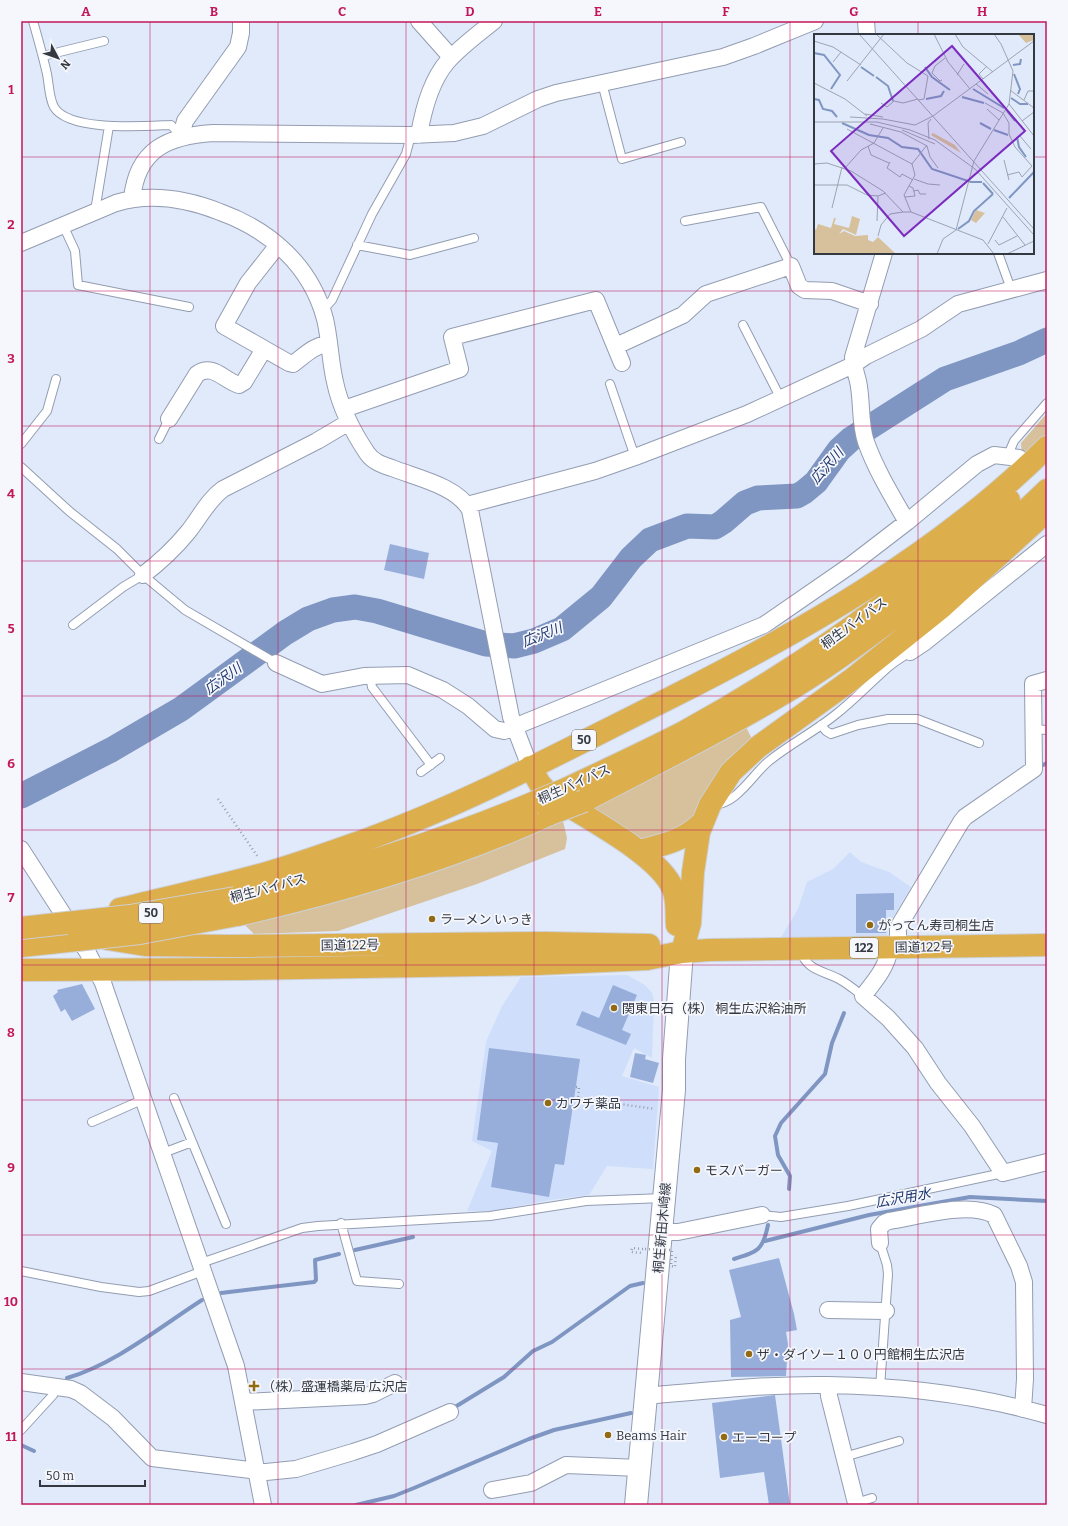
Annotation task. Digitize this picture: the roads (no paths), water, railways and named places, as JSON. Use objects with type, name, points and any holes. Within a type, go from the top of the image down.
[{"type":"highway","name":"50","points":[[74,933],[78,925],[88,917],[266,873],[370,838],[474,795],[730,667],[778,641],[860,592],[901,565],[970,514],[1004,487],[1047,447]]},
{"type":"highway","name":"桐生バイパス","points":[[21,928],[236,906],[322,895],[419,866],[516,830],[566,789],[684,731],[820,648],[859,621],[947,554],[987,520],[1047,464]]},
{"type":"highway","name":"桐生バイパス","points":[[541,809],[584,800],[737,721],[781,695],[876,631],[958,568],[1047,490]]},
{"type":"highway","points":[[639,851],[672,843],[690,834],[706,814],[731,772],[748,755],[850,680],[905,646],[1047,511]]},
{"type":"highway","points":[[530,767],[540,784],[549,794],[639,851],[661,870],[674,889],[682,952]]},
{"type":"highway","points":[[682,952],[690,923],[692,872],[706,814]]},
{"type":"highway","name":"桐生バイパス","points":[[21,946],[140,933],[236,906]]},
{"type":"highway","name":"国道122号","points":[[21,919],[74,933],[145,945],[235,946],[545,943],[656,945],[682,952]]},
{"type":"highway","points":[[74,933],[92,947],[107,955],[151,962],[202,963],[216,969]]},
{"type":"highway","name":"国道122号","points":[[21,970],[216,969],[537,964],[647,959],[682,952],[801,947],[894,948],[1047,945]]},
{"type":"main road","name":"桐生新田木崎線","points":[[636,1505],[674,1090],[674,1058],[682,952]]},
{"type":"street","points":[[181,136],[185,121],[238,47],[242,33],[241,21]]},
{"type":"street","points":[[419,21],[451,57]]},
{"type":"street","points":[[415,135],[435,83],[445,63],[494,21]]},
{"type":"street","points":[[132,199],[133,183],[144,161],[164,144],[181,136],[213,133],[415,135],[454,133],[473,129],[501,118],[538,99],[723,56],[754,46],[815,21]]},
{"type":"street","points":[[866,21],[867,34]]},
{"type":"street","points":[[21,243],[95,212],[132,199],[174,200],[212,209],[258,230],[290,255],[303,270],[322,311],[335,383],[346,415],[367,454],[374,460],[442,488],[467,505],[472,517],[495,633],[497,654],[514,727],[530,767]]},
{"type":"street","points":[[278,245],[248,283],[224,326],[264,350],[292,364],[310,349],[319,345],[329,344]]},
{"type":"street","points":[[884,254],[855,351],[853,365],[859,386],[861,419],[866,442],[878,471],[907,522]]},
{"type":"street","points":[[616,346],[683,315],[706,294],[791,266],[799,286],[805,290],[832,291],[870,304]]},
{"type":"street","points":[[467,505],[595,471],[747,414],[853,365],[866,356],[921,329],[958,304],[1047,280]]},
{"type":"street","points":[[143,575],[161,561],[175,547],[223,488],[317,441],[346,415],[460,369],[452,337],[596,300],[622,363]]},
{"type":"street","points":[[169,419],[197,374],[209,369],[232,383],[239,385],[244,382],[264,350]]},
{"type":"street","points":[[272,660],[322,684],[370,676],[408,675],[453,695],[499,731],[504,731],[764,626],[851,565],[907,522],[977,464],[994,455],[1013,457]]},
{"type":"street","points":[[905,646],[925,642],[1047,544]]},
{"type":"street","points":[[1047,680],[1033,684],[1040,729],[1034,769],[965,817],[961,822],[898,928],[894,948],[878,978],[862,996],[888,1018],[915,1048],[938,1083],[972,1126],[1003,1173],[1047,1162]]},
{"type":"street","points":[[21,849],[98,970],[236,1366],[263,1505]]},
{"type":"street","points":[[880,1243],[879,1229],[884,1223],[889,1221],[962,1209],[987,1211],[994,1215],[1019,1266],[1024,1282],[1025,1379],[1023,1408]]},
{"type":"street","points":[[662,1232],[678,1232],[762,1216]]},
{"type":"street","points":[[828,1310],[886,1311]]},
{"type":"street","points":[[21,1382],[57,1386],[76,1390],[107,1413],[152,1458],[266,1472],[296,1468],[353,1452],[376,1444],[450,1412]]},
{"type":"street","points":[[243,1402],[365,1396],[373,1394],[395,1383]]},
{"type":"street","points":[[646,1394],[656,1396],[828,1385],[880,1388],[977,1398],[1023,1408],[1047,1416]]},
{"type":"street","points":[[828,1385],[829,1396],[844,1457],[852,1504]]},
{"type":"street","points":[[492,1490],[531,1483],[566,1465],[640,1468]]},
{"type":"lane","points":[[33,21],[43,56],[54,106],[62,116],[76,121],[109,126],[171,125],[181,136]]},
{"type":"lane","points":[[43,56],[104,41]]},
{"type":"lane","points":[[602,83],[622,159],[681,142]]},
{"type":"lane","points":[[95,212],[109,126]]},
{"type":"lane","points":[[322,311],[332,300],[372,214],[415,135]]},
{"type":"lane","points":[[685,221],[762,207],[791,266]]},
{"type":"lane","points":[[63,225],[75,251],[78,285],[189,307]]},
{"type":"lane","points":[[357,245],[410,256],[474,238]]},
{"type":"lane","points":[[998,254],[1011,289]]},
{"type":"lane","points":[[743,325],[781,399]]},
{"type":"lane","points":[[21,444],[47,411],[56,379]]},
{"type":"lane","points":[[610,384],[635,457]]},
{"type":"lane","points":[[1013,457],[1014,441],[1047,403]]},
{"type":"lane","points":[[159,439],[169,419]]},
{"type":"lane","points":[[21,467],[69,511],[118,549],[143,575],[200,620],[272,660]]},
{"type":"lane","points":[[73,625],[123,587],[143,575]]},
{"type":"lane","points":[[706,814],[732,799],[768,762],[843,708],[885,669],[905,646]]},
{"type":"lane","points":[[370,676],[372,687],[431,765]]},
{"type":"lane","points":[[821,725],[831,734],[858,725],[888,719],[917,719],[979,744]]},
{"type":"lane","points":[[421,772],[440,758]]},
{"type":"lane","points":[[801,947],[802,956],[807,963],[817,970],[838,979],[862,996]]},
{"type":"lane","points":[[174,1098],[226,1224]]},
{"type":"lane","points":[[92,1122],[144,1099]]},
{"type":"lane","points":[[163,1153],[192,1142]]},
{"type":"lane","points":[[762,1216],[781,1217],[848,1206],[1003,1173]]},
{"type":"lane","points":[[21,1271],[100,1286],[139,1292],[149,1291],[202,1267],[302,1228],[341,1223],[490,1216],[586,1201],[664,1198]]},
{"type":"lane","points":[[341,1223],[357,1281],[399,1284]]},
{"type":"lane","points":[[880,1243],[887,1265],[886,1311],[880,1388]]},
{"type":"lane","points":[[21,1430],[53,1395],[57,1386]]},
{"type":"lane","points":[[844,1457],[898,1441]]},
{"type":"lane","points":[[852,1504],[872,1498]]},
{"type":"waterway","name":"広沢川","points":[[21,796],[111,750],[181,709],[285,633],[308,619],[333,610],[355,607],[377,611],[486,644],[514,646],[534,641],[562,629],[601,597],[631,558],[650,540],[687,526],[715,527],[745,503],[758,498],[797,496],[816,482],[839,450],[851,439],[945,379],[1019,353],[1047,340]]},
{"type":"waterway","points":[[1043,765],[1047,763]]},
{"type":"waterway","points":[[789,1189],[790,1176],[778,1155],[775,1136],[781,1123],[825,1074],[832,1043],[844,1013]]},
{"type":"waterway","name":"広沢用水","points":[[765,1241],[869,1215],[970,1197],[1047,1201]]},
{"type":"waterway","points":[[734,1259],[754,1252],[758,1249],[764,1240],[768,1225]]},
{"type":"waterway","points":[[355,1250],[413,1237]]},
{"type":"waterway","points":[[221,1293],[314,1282],[316,1280],[315,1260],[339,1254]]},
{"type":"waterway","points":[[455,1407],[504,1377],[533,1351],[552,1342],[630,1286],[643,1283]]},
{"type":"waterway","points":[[67,1378],[85,1372],[120,1354],[202,1300]]},
{"type":"waterway","points":[[356,1505],[394,1496],[529,1439],[554,1430],[631,1413]]},
{"type":"waterway","points":[[21,1445],[34,1451]]},
{"type":"place","name":"ラーメン いっき","points":[[432,919]]},
{"type":"place","name":"がってん寿司桐生店","points":[[870,925]]},
{"type":"place","name":"関東日石（株） 桐生広沢給油所","points":[[614,1008]]},
{"type":"place","name":"カワチ薬品","points":[[548,1103]]},
{"type":"place","name":"モスバーガー","points":[[697,1170]]},
{"type":"place","name":"ザ・ダイソー１００円館桐生広沢店","points":[[749,1354]]},
{"type":"place","name":"（株）盛運橋薬局 広沢店","points":[[254,1386]]},
{"type":"place","name":"Beams Hair","points":[[608,1435]]},
{"type":"place","name":"エーコープ","points":[[724,1437]]}]
